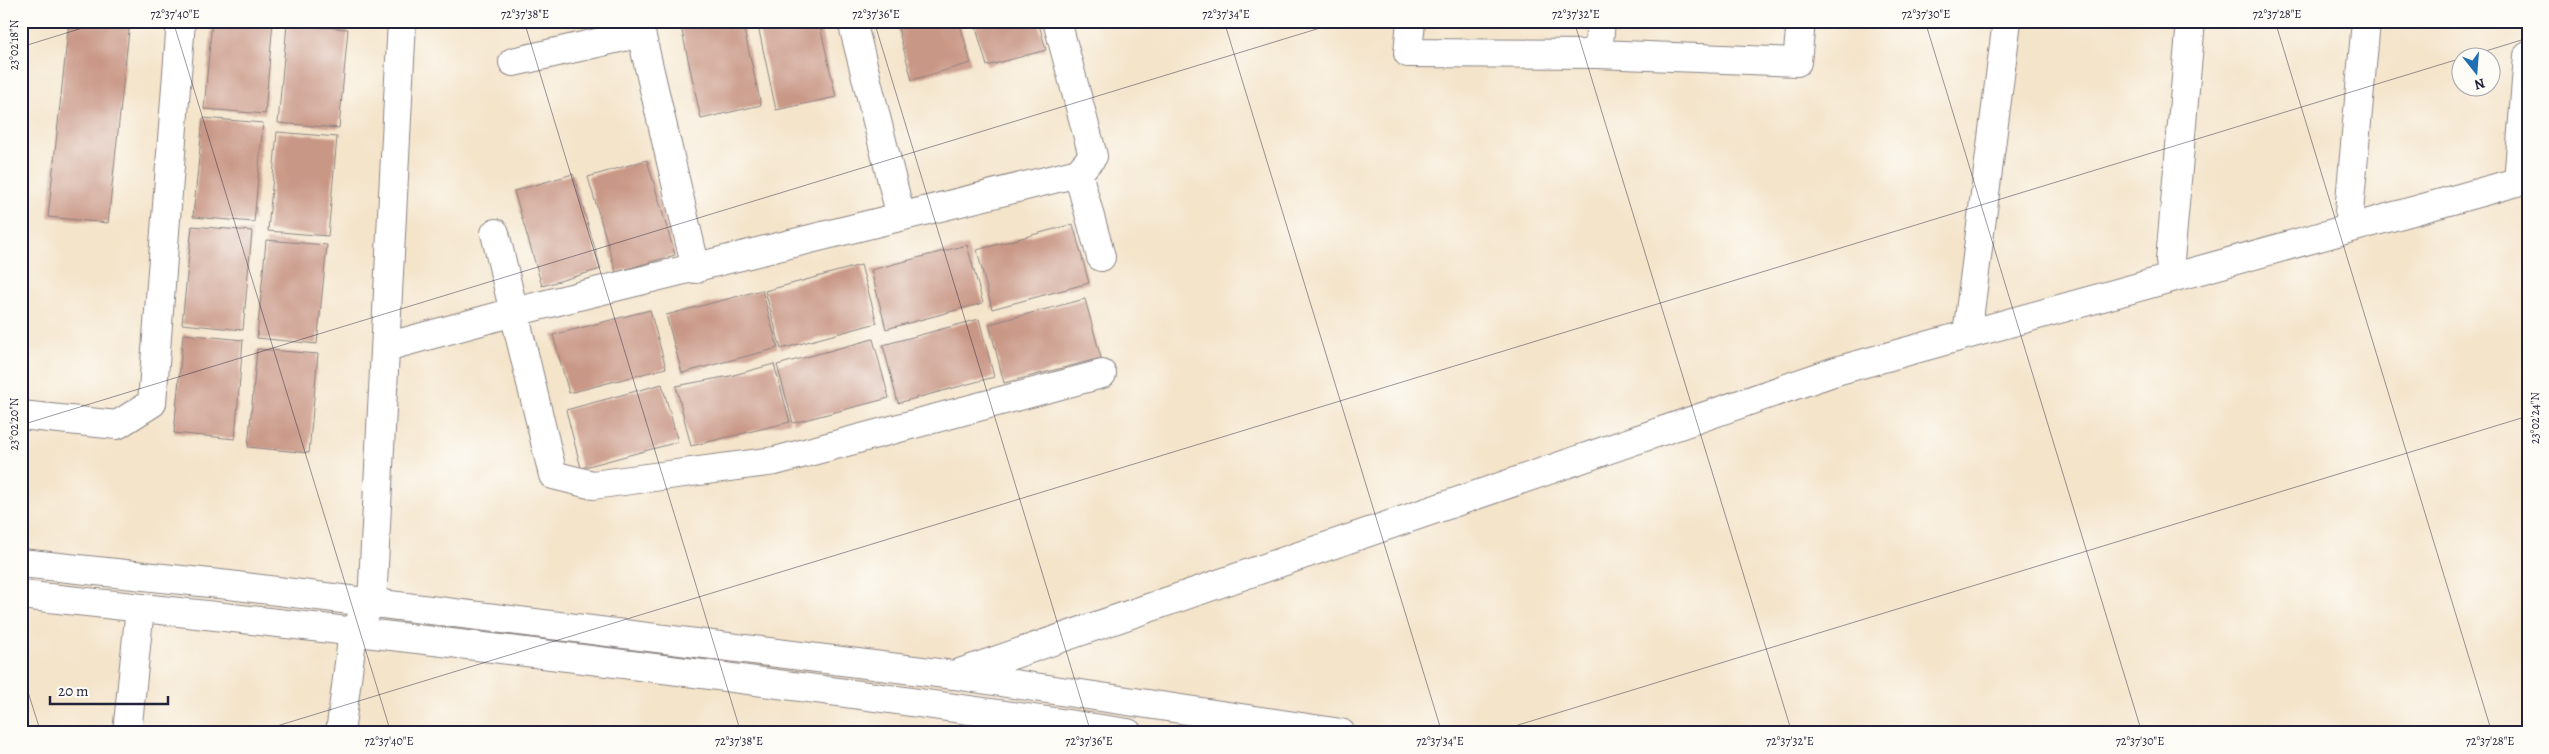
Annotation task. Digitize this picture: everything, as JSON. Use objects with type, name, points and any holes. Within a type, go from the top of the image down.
[{"type":"street","points":[[21,415],[118,425],[152,403],[181,21]]},
{"type":"street","points":[[340,733],[353,632],[372,603],[402,21]]},
{"type":"street","points":[[852,21],[901,217]]},
{"type":"street","points":[[386,347],[514,312],[696,269],[1078,173],[1093,156],[1057,21]]},
{"type":"street","points":[[1411,21],[1408,53],[1598,54],[1797,62],[1801,21]]},
{"type":"street","points":[[1598,54],[1601,21]]},
{"type":"street","points":[[1967,335],[2007,21]]},
{"type":"street","points":[[2172,278],[2170,260],[2191,21]]},
{"type":"street","points":[[2350,228],[2349,212],[2366,21]]},
{"type":"street","points":[[513,62],[640,27],[696,269]]},
{"type":"street","points":[[954,675],[1836,371],[2523,181],[2528,56]]},
{"type":"street","points":[[1078,173],[1101,257]]},
{"type":"street","points":[[494,233],[553,475],[593,485],[775,461],[1102,374]]},
{"type":"street","points":[[21,564],[229,585],[954,675],[1341,733]]},
{"type":"street","points":[[21,596],[353,632],[950,706],[1128,733]]},
{"type":"street","points":[[127,733],[140,608]]},
{"type":"building","points":[[69,21],[130,21],[108,223],[48,217]]},
{"type":"building","points":[[212,21],[273,21],[265,114],[204,109]]},
{"type":"building","points":[[742,21],[761,105],[701,119],[680,22]]},
{"type":"building","points":[[757,21],[819,21],[836,97],[776,110]]},
{"type":"building","points":[[896,21],[959,21],[971,63],[912,80]]},
{"type":"building","points":[[974,21],[1038,21],[1046,50],[987,66]]},
{"type":"building","points":[[287,24],[348,29],[339,128],[278,123]]},
{"type":"building","points":[[203,118],[263,123],[254,222],[193,217]]},
{"type":"building","points":[[277,132],[337,137],[328,236],[268,231]]},
{"type":"building","points":[[647,160],[675,255],[616,272],[588,177]]},
{"type":"building","points":[[573,174],[601,269],[542,286],[514,191]]},
{"type":"building","points":[[1073,224],[1089,283],[992,309],[977,250]]},
{"type":"building","points":[[192,226],[252,231],[243,330],[182,324]]},
{"type":"building","points":[[266,240],[327,245],[317,344],[257,338]]},
{"type":"building","points":[[967,245],[983,303],[886,329],[871,270]]},
{"type":"building","points":[[861,265],[877,323],[781,349],[765,291]]},
{"type":"building","points":[[762,290],[778,348],[682,373],[666,315]]},
{"type":"building","points":[[1085,299],[1101,358],[1004,383],[989,324]]},
{"type":"building","points":[[650,310],[666,368],[569,393],[553,335]]},
{"type":"building","points":[[979,319],[994,377],[898,403],[883,345]]},
{"type":"building","points":[[183,334],[243,340],[235,439],[174,433]]},
{"type":"building","points":[[873,339],[889,398],[793,423],[777,365]]},
{"type":"building","points":[[257,349],[318,354],[309,453],[248,447]]},
{"type":"building","points":[[774,364],[790,422],[691,446],[676,386],[730,376]]},
{"type":"building","points":[[662,384],[678,442],[581,468],[566,410]]}]
